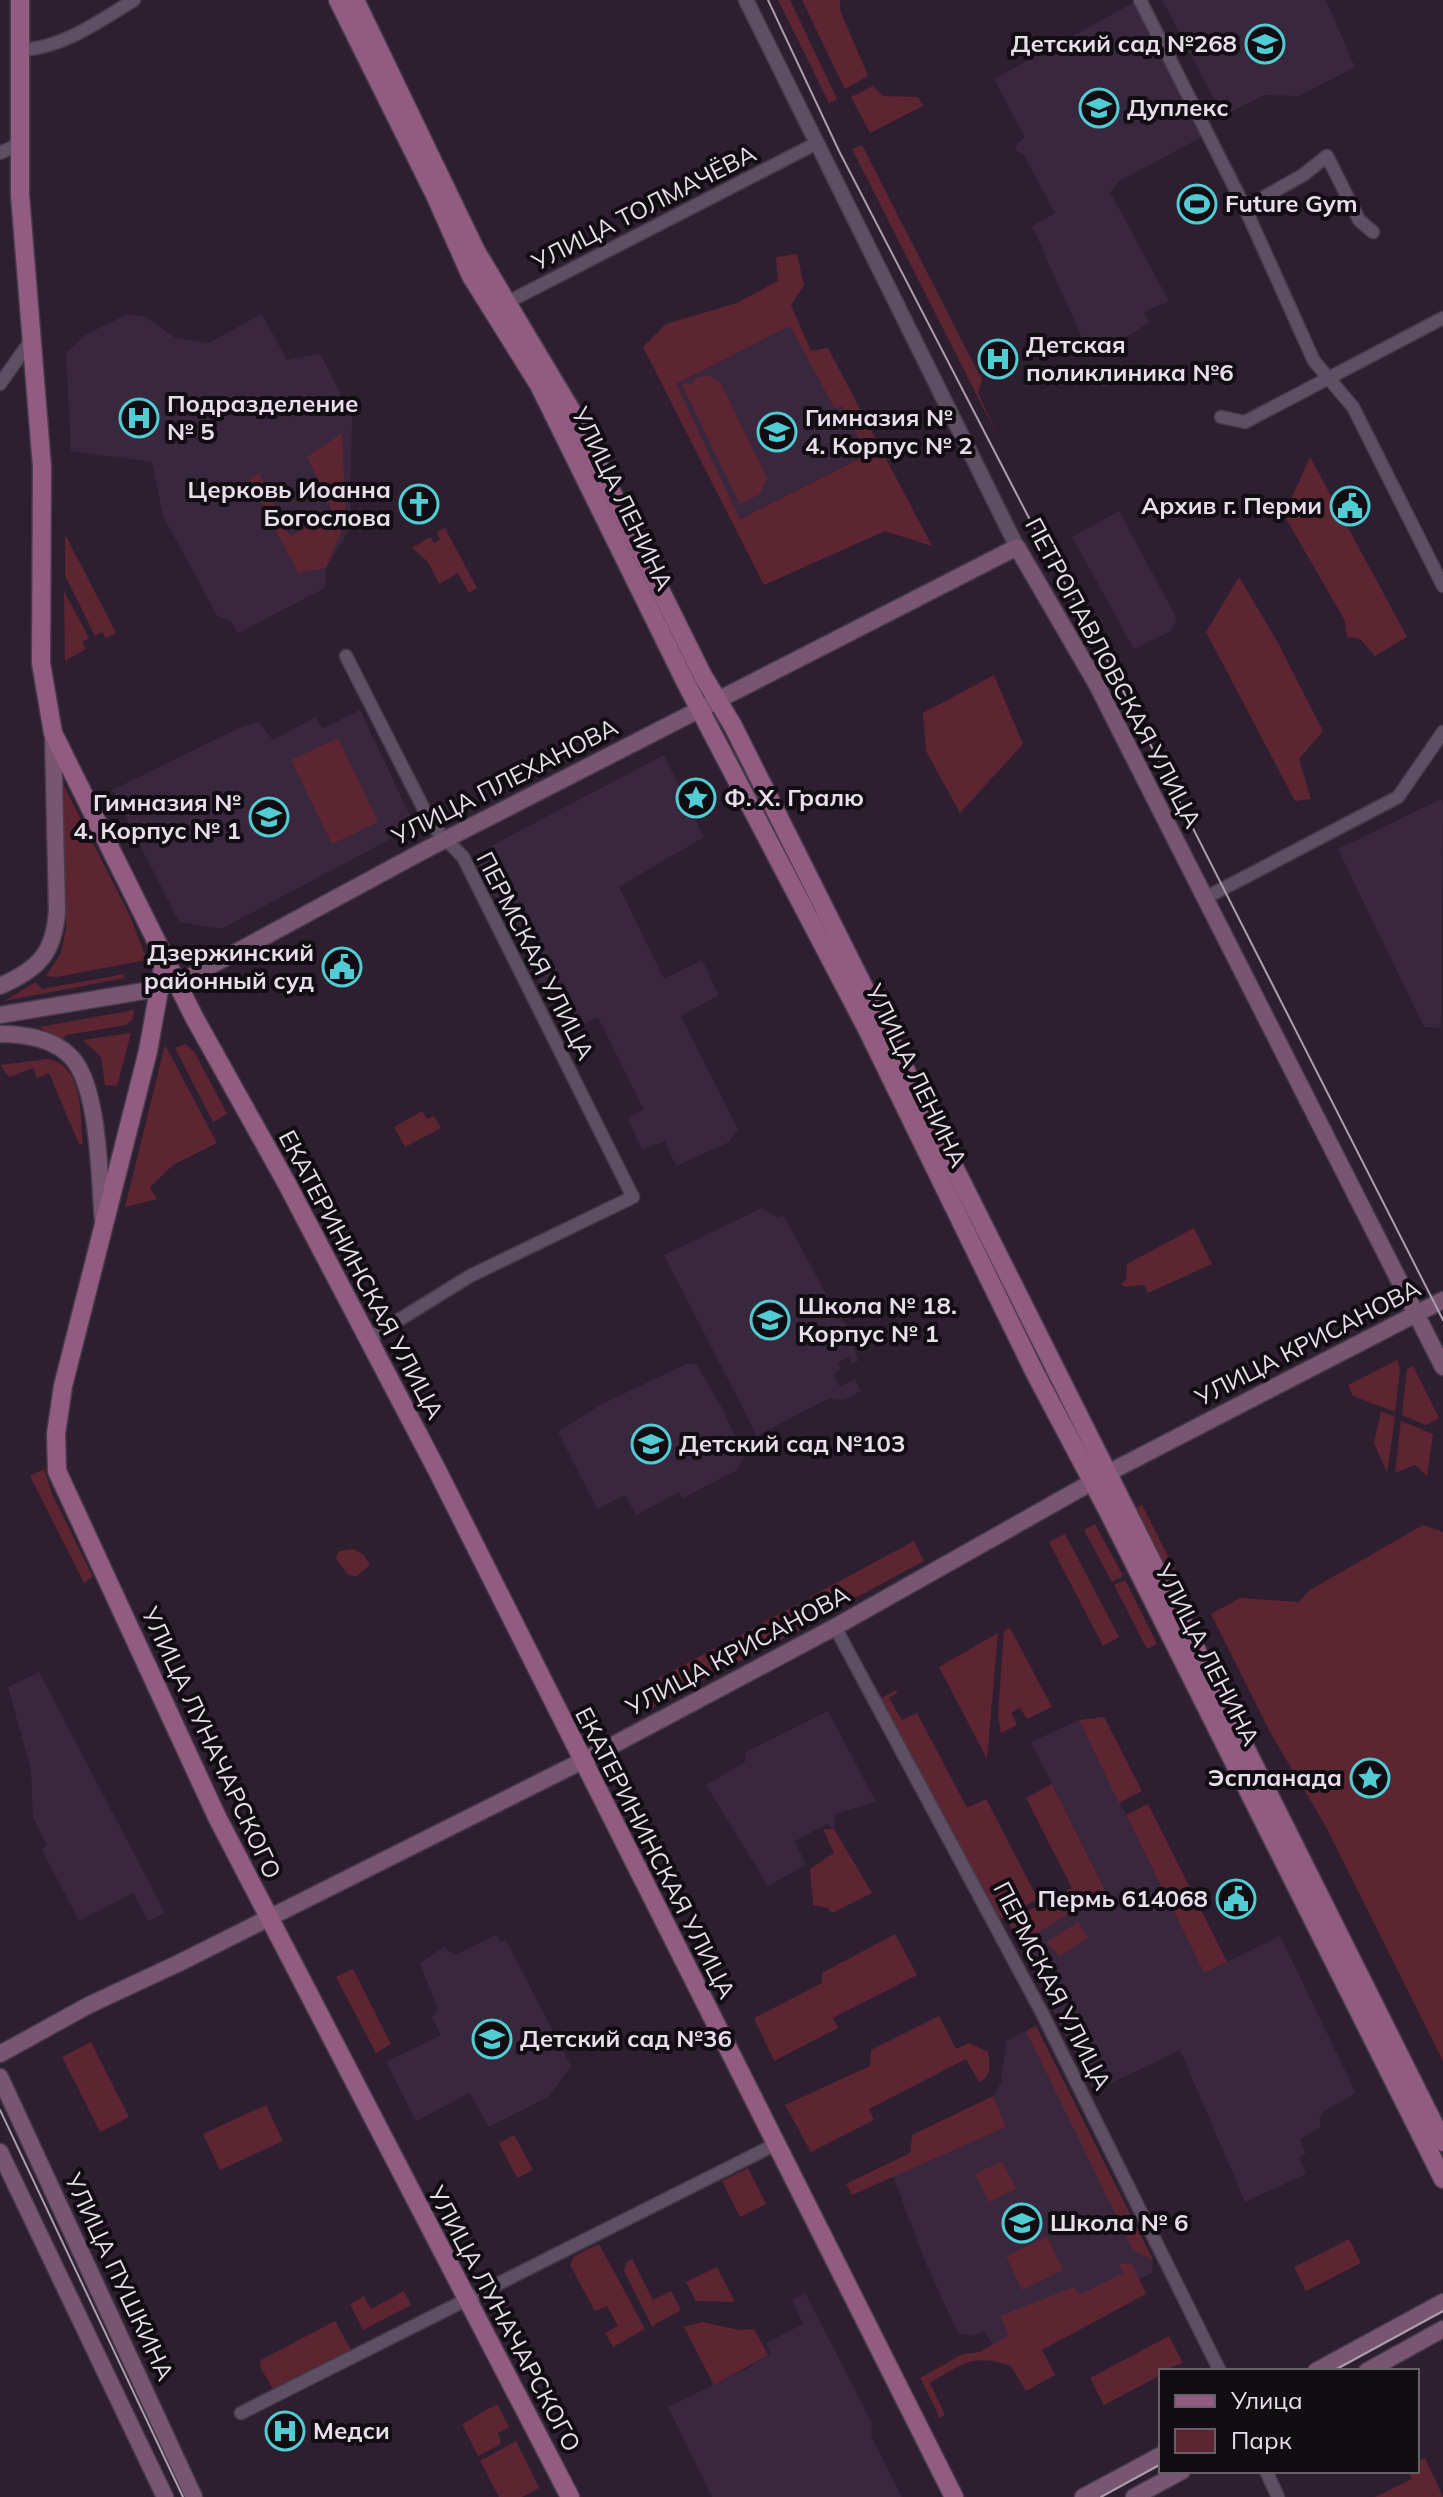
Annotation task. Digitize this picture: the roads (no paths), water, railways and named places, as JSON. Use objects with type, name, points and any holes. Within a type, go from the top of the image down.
[{"type":"main road","name":"ЕКАТЕРИНИНСКАЯ УЛИЦА","points":[[20,0],[19,144],[42,467],[41,663],[53,733],[165,960],[170,986],[368,1339],[954,2497]]},
{"type":"main road","name":"УЛИЦА ЛЕНИНА","points":[[338,0],[499,307],[571,410],[709,706],[1100,1478],[1443,2142]]},
{"type":"main road","name":"УЛИЦА ЛЕНИНА","points":[[355,0],[476,251],[499,307]]},
{"type":"main road","name":"УЛИЦА ПЛЕХАНОВА","points":[[0,1015],[170,986],[446,840],[1017,547]]},
{"type":"main road","name":"ПЕТРОПАВЛОВСКАЯ УЛИЦА","points":[[1017,547],[1096,683],[1443,1367]]},
{"type":"main road","points":[[0,986],[39,962],[54,938],[57,911],[53,733]]},
{"type":"main road","name":"УЛИЦА ЛУНАЧАРСКОГО","points":[[170,986],[63,1386],[56,1434],[57,1471],[129,1624],[168,1716],[269,1918],[570,2497]]},
{"type":"main road","points":[[0,1034],[32,1037],[53,1044],[72,1057],[82,1073],[92,1120],[104,1236]]},
{"type":"main road","name":"УЛИЦА КРИСАНОВА","points":[[0,2054],[46,2027],[581,1761],[835,1627],[1100,1478],[1443,1300]]},
{"type":"main road","name":"УЛИЦА ЛЕНИНА","points":[[1100,1478],[1443,2179]]},
{"type":"main road","name":"УЛИЦА КРИСАНОВА","points":[[0,2043],[46,2027]]},
{"type":"main road","name":"УЛИЦА ПУШКИНА","points":[[0,2077],[194,2497]]},
{"type":"main road","points":[[0,2152],[165,2497]]},
{"type":"main road","points":[[1320,2369],[1443,2302]]},
{"type":"main road","points":[[1371,2369],[1443,2329]]},
{"type":"main road","points":[[1083,2497],[1159,2456]]},
{"type":"main road","points":[[1134,2497],[1178,2473]]},
{"type":"street","points":[[19,50],[43,48],[80,33],[134,0]]},
{"type":"street","name":"ПЕТРОПАВЛОВСКАЯ УЛИЦА","points":[[746,0],[1017,547]]},
{"type":"street","points":[[1140,0],[1245,208],[1314,361],[1353,407],[1443,586]]},
{"type":"street","name":"УЛИЦА ТОЛМАЧЁВА","points":[[499,307],[817,143]]},
{"type":"street","points":[[0,153],[19,144]]},
{"type":"street","points":[[1245,208],[1303,175],[1327,156],[1359,220],[1373,232]]},
{"type":"street","points":[[1221,417],[1245,422],[1443,318]]},
{"type":"street","points":[[0,384],[31,340]]},
{"type":"street","name":"ПЕРМСКАЯ УЛИЦА","points":[[346,656],[432,825],[463,857],[633,1197],[470,1276],[368,1339]]},
{"type":"street","points":[[1205,898],[1398,797],[1443,732]]},
{"type":"street","name":"ПЕРМСКАЯ УЛИЦА","points":[[835,1627],[1041,2011],[1219,2369]]},
{"type":"street","points":[[241,2413],[776,2144]]},
{"type":"street","points":[[1267,2473],[1278,2497]]},
{"type":"tram line","points":[[768,0],[839,151],[1029,518],[1114,673],[1443,1320]]},
{"type":"tram line","points":[[0,2110],[183,2497]]},
{"type":"tram line","points":[[1337,2369],[1443,2311]]},
{"type":"tram line","points":[[1101,2497],[1159,2465]]},
{"type":"place","name":"Детский сад №268","points":[[1265,44]]},
{"type":"place","name":"Дуплекс","points":[[1099,108]]},
{"type":"place","name":"Future Gym","points":[[1197,204]]},
{"type":"place","name":"Детская поликлиника №6","points":[[998,359]]},
{"type":"place","name":"Подразделение № 5","points":[[139,418]]},
{"type":"place","name":"Гимназия № 4. Корпус № 2","points":[[777,432]]},
{"type":"place","name":"Церковь Иоанна Богослова","points":[[419,504]]},
{"type":"place","name":"Архив г. Перми","points":[[1350,506]]},
{"type":"place","name":"Ф. Х. Гралю","points":[[696,798]]},
{"type":"place","name":"Гимназия № 4. Корпус № 1","points":[[269,817]]},
{"type":"place","name":"Дзержинский районный суд","points":[[342,967]]},
{"type":"place","name":"Школа № 18. Корпус № 1","points":[[770,1320]]},
{"type":"place","name":"Детский сад №103","points":[[651,1444]]},
{"type":"place","name":"Эспланада","points":[[1370,1778]]},
{"type":"place","name":"Пермь 614068","points":[[1236,1899]]},
{"type":"place","name":"Детский сад №36","points":[[492,2039]]},
{"type":"place","name":"Школа № 6","points":[[1022,2223]]},
{"type":"place","name":"Медси","points":[[285,2431]]}]
